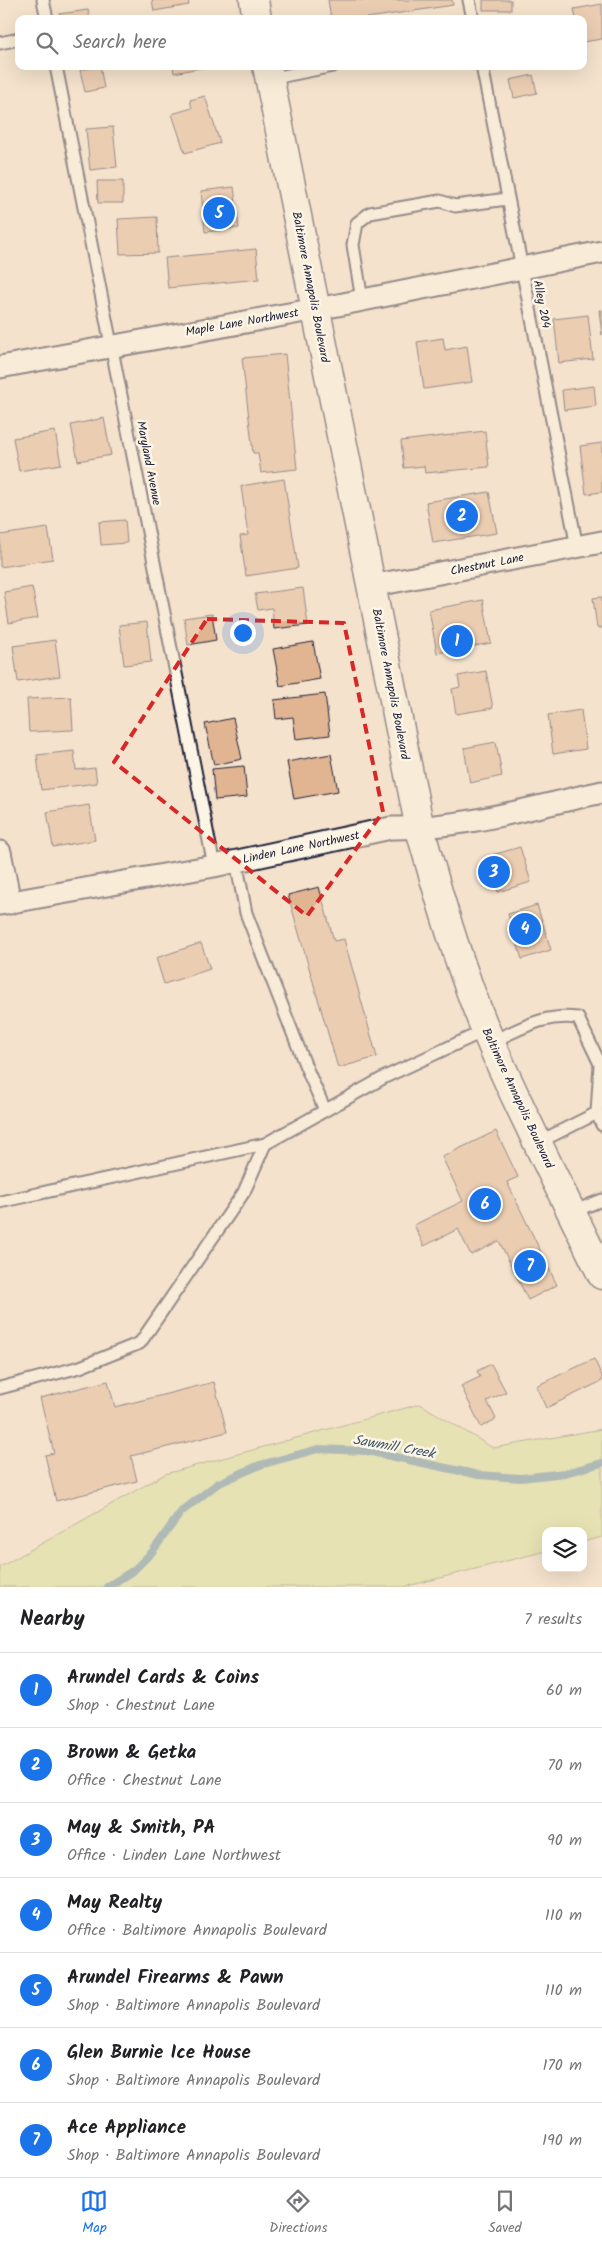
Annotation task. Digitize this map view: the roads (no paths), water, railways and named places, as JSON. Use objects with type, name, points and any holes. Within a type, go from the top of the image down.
[{"type":"main road","points":[[254,0],[257,15]]},
{"type":"main road","name":"Baltimore Annapolis Boulevard","points":[[268,73],[420,828],[450,931],[489,1036],[602,1274]]},
{"type":"street","name":"Maple Lane Northwest","points":[[0,367],[315,309],[602,252]]},
{"type":"street","name":"Chestnut Lane","points":[[371,586],[602,542]]},
{"type":"street","name":"Linden Lane Northwest","points":[[5,904],[214,866],[391,828],[420,828],[454,824],[602,792]]},
{"type":"street","points":[[0,852],[5,904]]},
{"type":"lane","points":[[43,0],[46,15]]},
{"type":"lane","points":[[469,0],[472,15]]},
{"type":"lane","points":[[0,43],[15,40]]},
{"type":"lane","name":"Maryland Avenue","points":[[57,70],[214,866]]},
{"type":"lane","points":[[268,73],[296,70]]},
{"type":"lane","name":"Alley 204","points":[[483,70],[520,267],[577,547]]},
{"type":"lane","points":[[362,300],[353,245],[357,223],[370,213],[440,201],[455,206],[507,199]]},
{"type":"lane","points":[[236,861],[246,913],[306,1067],[325,1110]]},
{"type":"lane","points":[[0,1202],[265,1144],[385,1076],[489,1036],[543,1018],[564,1016],[578,1018],[600,1064],[597,1113],[602,1125]]},
{"type":"lane","points":[[538,1142],[597,1113]]},
{"type":"lane","points":[[0,1388],[80,1367],[140,1343],[244,1192],[265,1144]]},
{"type":"lane","points":[[572,1212],[602,1200]]},
{"type":"waterway","name":"Sawmill Creek","points":[[107,1587],[134,1570],[152,1552],[181,1512],[217,1484],[260,1465],[318,1449],[367,1451],[479,1475],[521,1478],[565,1473],[602,1463]]},
{"type":"place","name":"Arundel Firearms & Pawn","points":[[219,213]]},
{"type":"place","name":"Brown & Getka","points":[[462,516]]},
{"type":"place","name":"Arundel Cards & Coins","points":[[457,641]]},
{"type":"place","name":"May & Smith, PA","points":[[494,872]]},
{"type":"place","name":"May Realty","points":[[525,929]]},
{"type":"place","name":"Glen Burnie Ice House","points":[[485,1204]]},
{"type":"place","name":"Ace Appliance","points":[[530,1266]]}]
